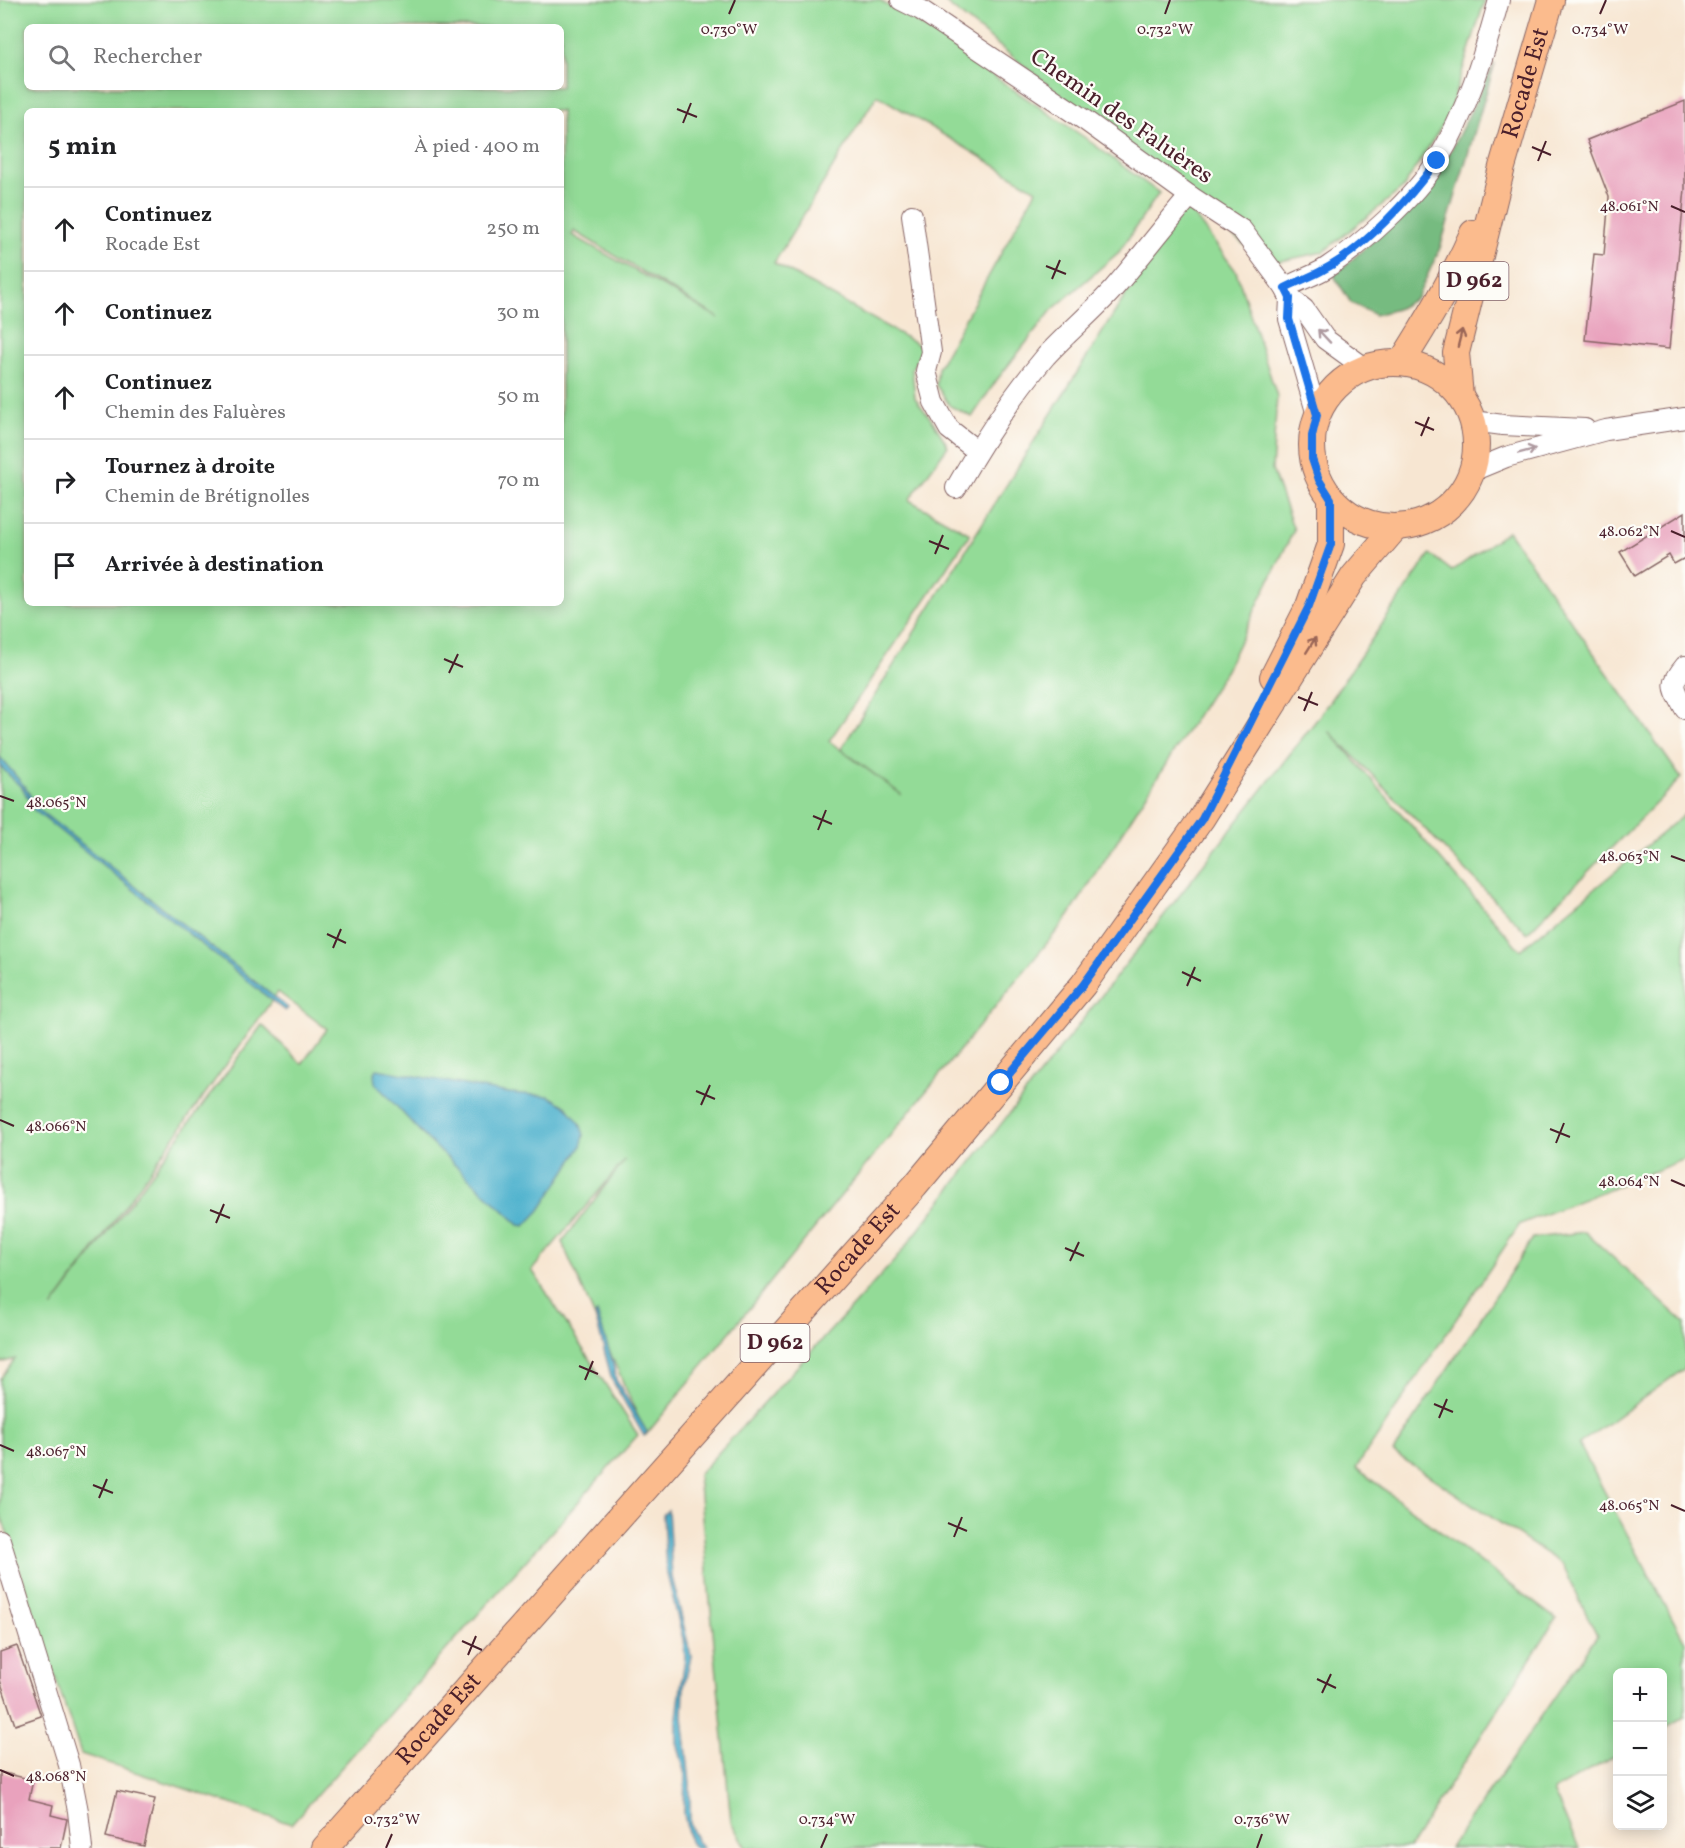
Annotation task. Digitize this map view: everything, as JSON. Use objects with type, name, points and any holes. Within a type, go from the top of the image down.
[{"type":"main road","name":"Rocade Est","points":[[1460,396],[1456,353],[1502,167],[1551,0]]},
{"type":"main road","name":"Rocade Est","points":[[1401,363],[1458,269],[1502,167]]},
{"type":"main road","points":[[1384,363],[1401,363],[1424,369],[1446,381],[1460,396],[1473,421],[1477,446],[1472,471],[1461,494],[1443,512],[1420,523],[1395,528],[1372,524],[1350,515],[1331,499],[1319,480],[1312,459],[1312,436],[1317,415],[1328,395],[1345,379],[1365,368],[1384,363]]},
{"type":"main road","name":"Rocade Est","points":[[1202,819],[1309,606],[1331,544],[1331,499]]},
{"type":"main road","name":"Rocade Est","points":[[326,1848],[915,1186],[1083,985],[1202,819],[1354,576],[1395,528]]},
{"type":"street","name":"Chemin des Faluères","points":[[901,0],[921,10],[1086,121],[1190,196],[1242,230],[1325,339],[1365,368]]},
{"type":"street","points":[[1317,415],[1289,319],[1288,293],[1361,243],[1418,187],[1437,161],[1466,104],[1499,0]]},
{"type":"street","points":[[956,488],[977,451],[1046,357],[1113,289],[1190,196]]},
{"type":"street","points":[[912,215],[932,352],[926,371],[934,402],[949,429],[977,451]]},
{"type":"street","points":[[1472,471],[1506,457],[1606,430],[1685,418]]},
{"type":"street","points":[[1473,421],[1503,425],[1606,430]]},
{"type":"street","points":[[1685,666],[1675,678],[1674,690],[1685,709]]},
{"type":"street","points":[[0,1540],[69,1765],[82,1848]]},
{"type":"green space","points":[[0,0],[879,0],[934,33],[1084,137],[1159,193],[1119,252],[1052,310],[996,381],[972,417],[950,406],[936,385],[938,368],[1036,190],[877,95],[774,263],[923,347],[912,369],[915,398],[948,446],[909,500],[970,534],[829,741],[902,795],[841,749],[1184,202],[1236,271],[1277,396],[1272,470],[1294,530],[1226,670],[1069,916],[646,1435],[562,1242],[625,1160],[532,1270],[638,1435],[291,1824],[81,1754],[0,1512],[0,1379],[15,1359],[0,1363]],"holes":[[[574,231],[719,318],[572,235]],[[278,992],[327,1029],[302,1064],[262,1025],[52,1308]]]},
{"type":"green space","points":[[942,0],[1485,0],[1448,116],[1403,188],[1323,252],[1267,264]]},
{"type":"green space","points":[[1495,63],[1440,248],[1417,298],[1397,309],[1375,315],[1351,303],[1334,276],[1423,195],[1452,148]]},
{"type":"green space","points":[[1508,531],[1681,778],[1527,933],[1329,731],[1520,950],[1685,814],[1685,1159],[1520,1224],[1356,1468],[1556,1619],[1409,1848],[746,1848],[731,1822],[698,1475],[895,1260],[1318,718],[1430,554],[1452,571]]},
{"type":"green space","points":[[1585,1232],[1685,1323],[1685,1368],[1579,1444],[1685,1642],[1685,1717],[1667,1728],[1667,1668],[1613,1668],[1613,1757],[1553,1791],[1579,1848],[1450,1848],[1597,1636],[1562,1564],[1393,1452],[1533,1238]]},
{"type":"water","points":[[0,757],[25,787],[38,809],[288,1008],[285,1011],[34,810],[23,789],[0,766]]},
{"type":"water","points":[[377,1069],[509,1093],[549,1096],[567,1107],[580,1123],[584,1135],[581,1147],[540,1210],[525,1226],[519,1225],[423,1135],[375,1083],[374,1075]]},
{"type":"water","points":[[597,1313],[616,1380],[647,1432],[644,1436],[612,1380],[595,1315]]},
{"type":"water","points":[[668,1510],[672,1577],[691,1656],[684,1686],[683,1717],[690,1783],[690,1823],[696,1840],[703,1848],[695,1848],[690,1842],[684,1814],[685,1771],[677,1743],[677,1717],[685,1657],[683,1639],[666,1570],[663,1515]]},
{"type":"building","points":[[1685,101],[1685,189],[1669,349],[1585,340],[1594,254],[1604,255],[1609,197],[1587,140]]},
{"type":"building","points":[[1685,512],[1685,558],[1674,564],[1669,555],[1635,576],[1620,552]]},
{"type":"building","points":[[17,1646],[41,1716],[15,1725],[0,1680],[0,1652]]},
{"type":"building","points":[[0,1772],[33,1780],[29,1799],[53,1805],[51,1815],[67,1819],[61,1848],[0,1848]]},
{"type":"building","points":[[117,1791],[155,1799],[144,1846],[106,1837]]},
{"type":"route","points":[[1001,1083],[1083,985],[1202,819],[1309,606],[1331,544],[1331,499],[1319,480],[1312,459],[1312,436],[1317,415],[1289,319],[1290,298],[1285,288],[1324,270],[1361,243],[1418,187],[1437,161]]}]
